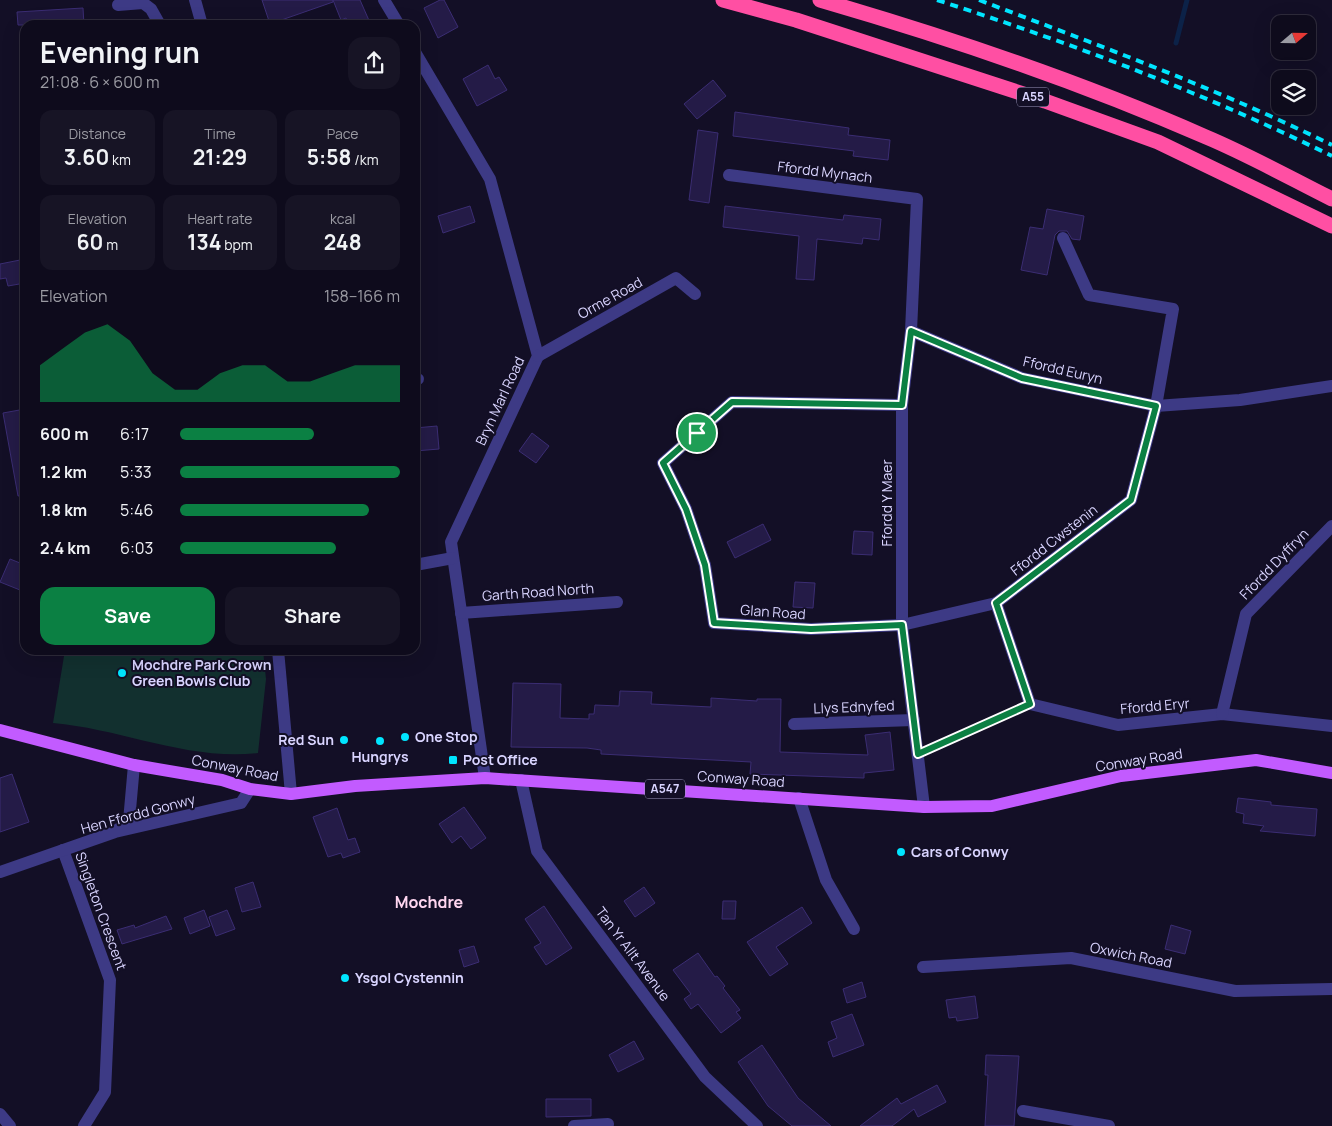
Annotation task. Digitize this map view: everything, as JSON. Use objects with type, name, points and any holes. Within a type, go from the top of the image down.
[{"type":"highway","name":"A55","points":[[723,0],[824,29],[1045,101],[1149,139],[1332,226]]},
{"type":"highway","name":"A55","points":[[820,0],[913,26],[1062,78],[1207,137],[1332,199]]},
{"type":"main road","name":"Conway Road","points":[[0,730],[134,765],[222,780],[250,789],[291,794],[356,786],[485,778],[924,807],[992,806],[1121,776],[1256,760],[1332,774]]},
{"type":"street","points":[[195,0],[201,19]]},
{"type":"street","points":[[384,0],[396,20]]},
{"type":"street","points":[[118,4],[143,1],[157,20]]},
{"type":"street","name":"Bryn Marl Road","points":[[420,60],[490,179],[538,356],[451,542],[485,778]]},
{"type":"street","name":"Ffordd Mynach","points":[[729,175],[917,199]]},
{"type":"street","name":"Ffordd Y Maer","points":[[917,199],[911,331],[902,405],[902,625],[924,807]]},
{"type":"street","name":"Ffordd Cwstenin","points":[[902,625],[996,603],[1131,500],[1156,406],[1173,310],[1089,295],[1063,238]]},
{"type":"street","name":"Orme Road","points":[[538,356],[676,278],[695,294]]},
{"type":"street","name":"Ffordd Euryn","points":[[911,331],[1022,378],[1156,406]]},
{"type":"street","points":[[1156,406],[1240,400],[1332,386]]},
{"type":"street","name":"Glan Road","points":[[902,405],[732,402],[663,463],[686,509],[705,565],[714,623],[811,629],[902,625]]},
{"type":"street","name":"Ffordd Dyffryn","points":[[1222,714],[1246,614],[1332,526]]},
{"type":"street","points":[[420,564],[453,558]]},
{"type":"street","name":"Garth Road North","points":[[461,613],[617,602]]},
{"type":"street","points":[[996,603],[1030,704]]},
{"type":"street","points":[[278,655],[291,794]]},
{"type":"street","name":"Ffordd Eryr","points":[[1030,704],[1118,725],[1222,714],[1332,726]]},
{"type":"street","name":"Llys Ednyfed","points":[[794,724],[914,720]]},
{"type":"street","points":[[115,832],[129,821],[134,765]]},
{"type":"street","name":"Tan Yr Allt Avenue","points":[[521,780],[538,851],[705,1077],[757,1126]]},
{"type":"street","name":"Hen Ffordd Gonwy","points":[[0,872],[115,832],[241,802],[250,789]]},
{"type":"street","points":[[799,798],[826,880],[854,929]]},
{"type":"street","name":"Singleton Crescent","points":[[63,850],[110,980],[105,1092],[84,1126]]},
{"type":"street","name":"Oxwich Road","points":[[923,967],[1071,958],[1235,991],[1332,989]]},
{"type":"street","points":[[1023,1111],[1109,1126]]},
{"type":"street","points":[[0,1114],[10,1126]]},
{"type":"street","points":[[574,1126],[608,1124]]},
{"type":"path","points":[[918,754],[1030,704]]},
{"type":"green space","points":[[64,655],[264,655],[266,679],[258,753],[206,753],[79,726],[53,723]]},
{"type":"building","points":[[262,0],[333,0],[333,2],[281,20],[269,20]]},
{"type":"building","points":[[333,0],[360,0],[369,20],[347,20],[346,18],[341,20]]},
{"type":"building","points":[[444,0],[458,27],[438,38],[424,8]]},
{"type":"building","points":[[83,8],[84,20],[20,20],[20,25],[18,25],[17,12]]},
{"type":"building","points":[[488,65],[495,79],[499,77],[507,90],[477,106],[463,79]]},
{"type":"building","points":[[713,80],[726,96],[697,119],[684,104]]},
{"type":"building","points":[[735,112],[849,128],[848,135],[890,140],[888,160],[853,156],[854,151],[733,136]]},
{"type":"building","points":[[698,130],[718,133],[709,203],[689,200]]},
{"type":"building","points":[[470,206],[475,222],[443,233],[438,216]]},
{"type":"building","points":[[725,206],[843,220],[844,215],[881,219],[879,240],[863,238],[862,244],[817,239],[814,280],[796,279],[799,236],[723,227]]},
{"type":"building","points":[[1047,209],[1084,216],[1080,240],[1072,239],[1067,231],[1059,231],[1055,235],[1047,275],[1021,270],[1030,227],[1043,229]]},
{"type":"building","points":[[20,260],[20,284],[8,286],[6,278],[0,279],[0,264]]},
{"type":"building","points":[[20,410],[20,496],[18,496],[3,413]]},
{"type":"building","points":[[437,426],[439,449],[420,451],[420,428]]},
{"type":"building","points":[[532,433],[549,446],[536,463],[519,451]]},
{"type":"building","points":[[763,524],[771,540],[735,558],[727,542]]},
{"type":"building","points":[[854,531],[873,532],[872,555],[852,554]]},
{"type":"building","points":[[10,559],[20,563],[20,590],[0,582]]},
{"type":"building","points":[[795,582],[815,583],[813,608],[793,607]]},
{"type":"building","points":[[513,683],[561,684],[560,718],[589,719],[589,714],[594,714],[595,705],[619,706],[620,691],[652,692],[651,704],[711,707],[711,698],[757,701],[757,699],[781,699],[780,752],[868,755],[865,735],[890,732],[894,770],[864,773],[864,778],[750,774],[751,762],[601,754],[601,750],[587,748],[511,747]]},
{"type":"building","points":[[12,774],[29,822],[0,832],[0,778]]},
{"type":"building","points":[[1238,798],[1271,802],[1271,805],[1317,809],[1315,836],[1260,831],[1264,826],[1243,823],[1244,814],[1236,812]]},
{"type":"building","points":[[464,807],[486,838],[471,849],[461,836],[452,843],[439,824]]},
{"type":"building","points":[[337,808],[348,840],[355,838],[360,852],[343,858],[341,853],[328,857],[313,817]]},
{"type":"building","points":[[253,882],[261,907],[242,912],[235,888]]},
{"type":"building","points":[[644,887],[655,903],[635,917],[624,901]]},
{"type":"building","points":[[723,901],[736,901],[735,919],[722,919]]},
{"type":"building","points":[[544,906],[572,948],[546,965],[534,947],[541,943],[525,919]]},
{"type":"building","points":[[802,907],[812,923],[776,947],[788,964],[770,976],[747,942]]},
{"type":"building","points":[[204,910],[210,926],[190,934],[184,918]]},
{"type":"building","points":[[227,910],[235,929],[216,936],[209,917]]},
{"type":"building","points":[[166,916],[172,929],[122,944],[117,930],[134,925],[135,928]]},
{"type":"building","points":[[1171,925],[1191,931],[1185,954],[1165,949]]},
{"type":"building","points":[[474,946],[479,962],[464,967],[459,950]]},
{"type":"building","points":[[698,953],[715,977],[717,976],[725,986],[723,988],[740,1010],[736,1012],[741,1018],[721,1033],[698,1004],[691,1009],[684,999],[691,994],[673,970]]},
{"type":"building","points":[[862,982],[866,997],[847,1003],[843,989]]},
{"type":"building","points":[[975,996],[978,1018],[957,1021],[956,1017],[949,1018],[946,1000]]},
{"type":"building","points":[[852,1014],[864,1045],[833,1057],[828,1042],[837,1038],[831,1022]]},
{"type":"building","points":[[634,1041],[644,1059],[618,1072],[609,1055]]},
{"type":"building","points":[[762,1045],[798,1098],[831,1126],[792,1126],[768,1106],[738,1062]]},
{"type":"building","points":[[986,1055],[1019,1056],[1014,1126],[985,1126],[988,1075],[985,1075]]},
{"type":"building","points":[[937,1085],[946,1102],[918,1117],[914,1109],[892,1126],[860,1126],[897,1098],[901,1104]]},
{"type":"building","points":[[546,1099],[591,1099],[591,1116],[546,1117]]},
{"type":"waterway","points":[[1176,43],[1187,0]]},
{"type":"railway","points":[[937,0],[1038,34],[1138,71],[1284,133],[1332,156]]},
{"type":"railway","points":[[979,0],[1202,86],[1332,145]]},
{"type":"place","name":"Mochdre Park Crown Green Bowls Club","points":[[122,673]]},
{"type":"place","name":"One Stop","points":[[405,737]]},
{"type":"place","name":"Red Sun","points":[[344,740]]},
{"type":"place","name":"Hungrys","points":[[380,741]]},
{"type":"place","name":"Post Office","points":[[453,760]]},
{"type":"place","name":"Cars of Conwy","points":[[901,852]]},
{"type":"place","name":"Ysgol Cystennin","points":[[345,978]]},
{"type":"district","name":"Mochdre","points":[[429,902]]},
{"type":"route","points":[[911,331],[1022,378],[1156,406],[1131,500],[996,603],[1030,704],[918,754],[902,625],[811,629],[714,623],[705,565],[686,509],[663,463],[697,433],[732,402],[902,405],[911,331]]}]
